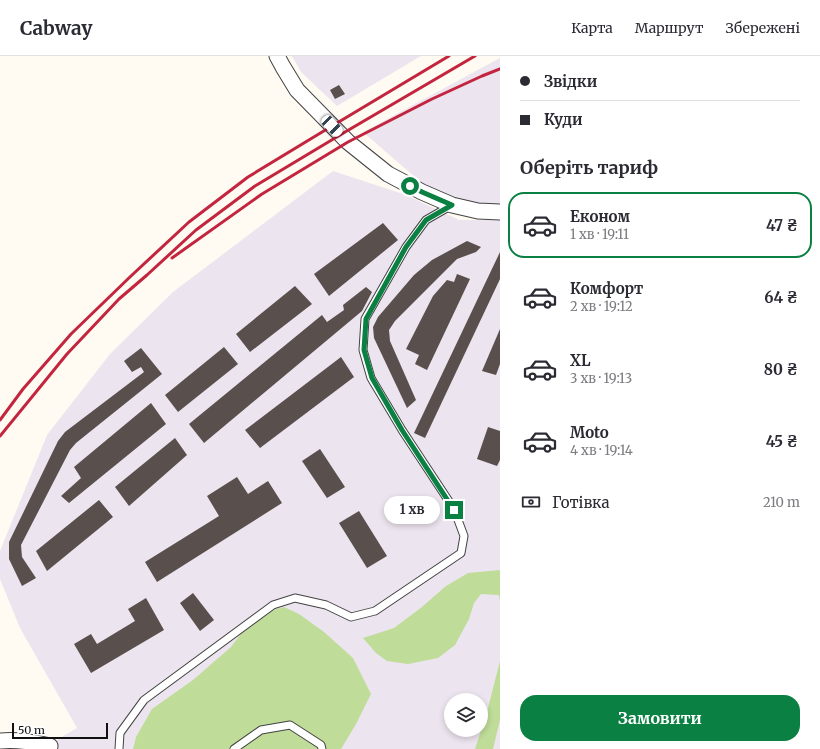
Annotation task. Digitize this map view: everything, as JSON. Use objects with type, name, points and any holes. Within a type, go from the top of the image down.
[{"type":"street","points":[[278,56],[297,90],[348,142],[388,174],[422,192],[452,205],[478,211],[500,212]]},
{"type":"street","points":[[0,741],[11,740],[50,746]]},
{"type":"lane","points":[[119,749],[120,732],[144,700],[273,605],[295,598],[326,605],[351,617],[374,612],[462,553],[464,536],[454,510],[402,430],[372,378],[364,350],[366,319],[406,247],[426,220],[452,205]]},
{"type":"lane","points":[[234,749],[261,730],[290,725],[321,745],[322,749]]},
{"type":"shaded area","points":[[292,56],[421,56],[337,106],[301,72]]},
{"type":"shaded area","points":[[500,58],[500,207],[467,204],[424,185],[363,132]]},
{"type":"shaded area","points":[[333,171],[406,195],[459,220],[500,220],[500,749],[0,749],[0,741],[48,745],[77,728],[20,628],[0,579],[0,551],[47,435],[110,354],[173,292]]},
{"type":"green space","points":[[500,570],[500,601],[499,595],[481,594],[474,603],[469,619],[455,645],[438,658],[408,664],[387,661],[376,653],[363,638],[394,628],[422,607],[446,586],[468,573]]},
{"type":"green space","points":[[284,607],[299,614],[324,632],[353,658],[371,694],[341,749],[133,749],[136,737],[152,709],[193,680],[231,647],[243,631],[261,613]]},
{"type":"green space","points":[[500,661],[500,720],[493,749],[475,749],[479,737],[488,737],[488,708]]},
{"type":"building","points":[[339,85],[345,94],[335,99],[330,90]]},
{"type":"building","points":[[383,223],[398,240],[329,296],[314,274]]},
{"type":"building","points":[[467,241],[481,247],[476,252],[457,259],[395,321],[389,330],[390,341],[416,400],[407,408],[374,338],[373,327],[378,317],[414,275],[432,260]]},
{"type":"building","points":[[500,252],[500,279],[425,438],[414,433]]},
{"type":"building","points":[[457,274],[470,279],[427,370],[415,364],[419,355],[406,349],[433,296],[447,280],[454,282]]},
{"type":"building","points":[[295,286],[312,304],[250,352],[236,334]]},
{"type":"building","points":[[366,287],[372,292],[362,311],[204,443],[189,424],[322,315],[327,322],[344,310],[343,305]]},
{"type":"building","points":[[500,329],[500,364],[496,375],[482,371]]},
{"type":"building","points":[[224,347],[238,364],[178,412],[165,395]]},
{"type":"building","points":[[141,348],[162,374],[76,443],[70,450],[21,545],[22,557],[36,578],[22,586],[9,559],[9,542],[58,441],[65,432],[144,372],[141,367],[132,372],[124,361]]},
{"type":"building","points":[[341,357],[354,377],[260,448],[245,430]]},
{"type":"building","points":[[151,403],[166,424],[69,503],[61,496],[81,478],[74,467]]},
{"type":"building","points":[[488,427],[500,431],[500,460],[497,466],[477,459]]},
{"type":"building","points":[[175,438],[187,455],[129,506],[115,487]]},
{"type":"building","points":[[320,449],[345,487],[327,498],[302,461]]},
{"type":"building","points":[[237,477],[248,494],[268,481],[282,503],[157,582],[145,562],[219,516],[207,496]]},
{"type":"building","points":[[99,500],[113,517],[47,571],[36,551]]},
{"type":"building","points":[[359,511],[387,556],[367,568],[339,523]]},
{"type":"building","points":[[193,593],[214,620],[200,631],[180,603]]},
{"type":"building","points":[[146,598],[164,630],[91,673],[74,644],[91,634],[97,644],[135,621],[128,609]]},
{"type":"railway","points":[[0,420],[23,389],[71,334],[189,222],[248,177],[449,56]]},
{"type":"railway","points":[[0,436],[67,354],[119,299],[196,230],[255,186],[475,56]]},
{"type":"railway","points":[[172,258],[262,194],[348,142],[432,99],[500,69]]},
{"type":"route","points":[[410,186],[452,205],[426,220],[406,247],[366,319],[364,350],[372,378],[402,430],[454,510]]}]
